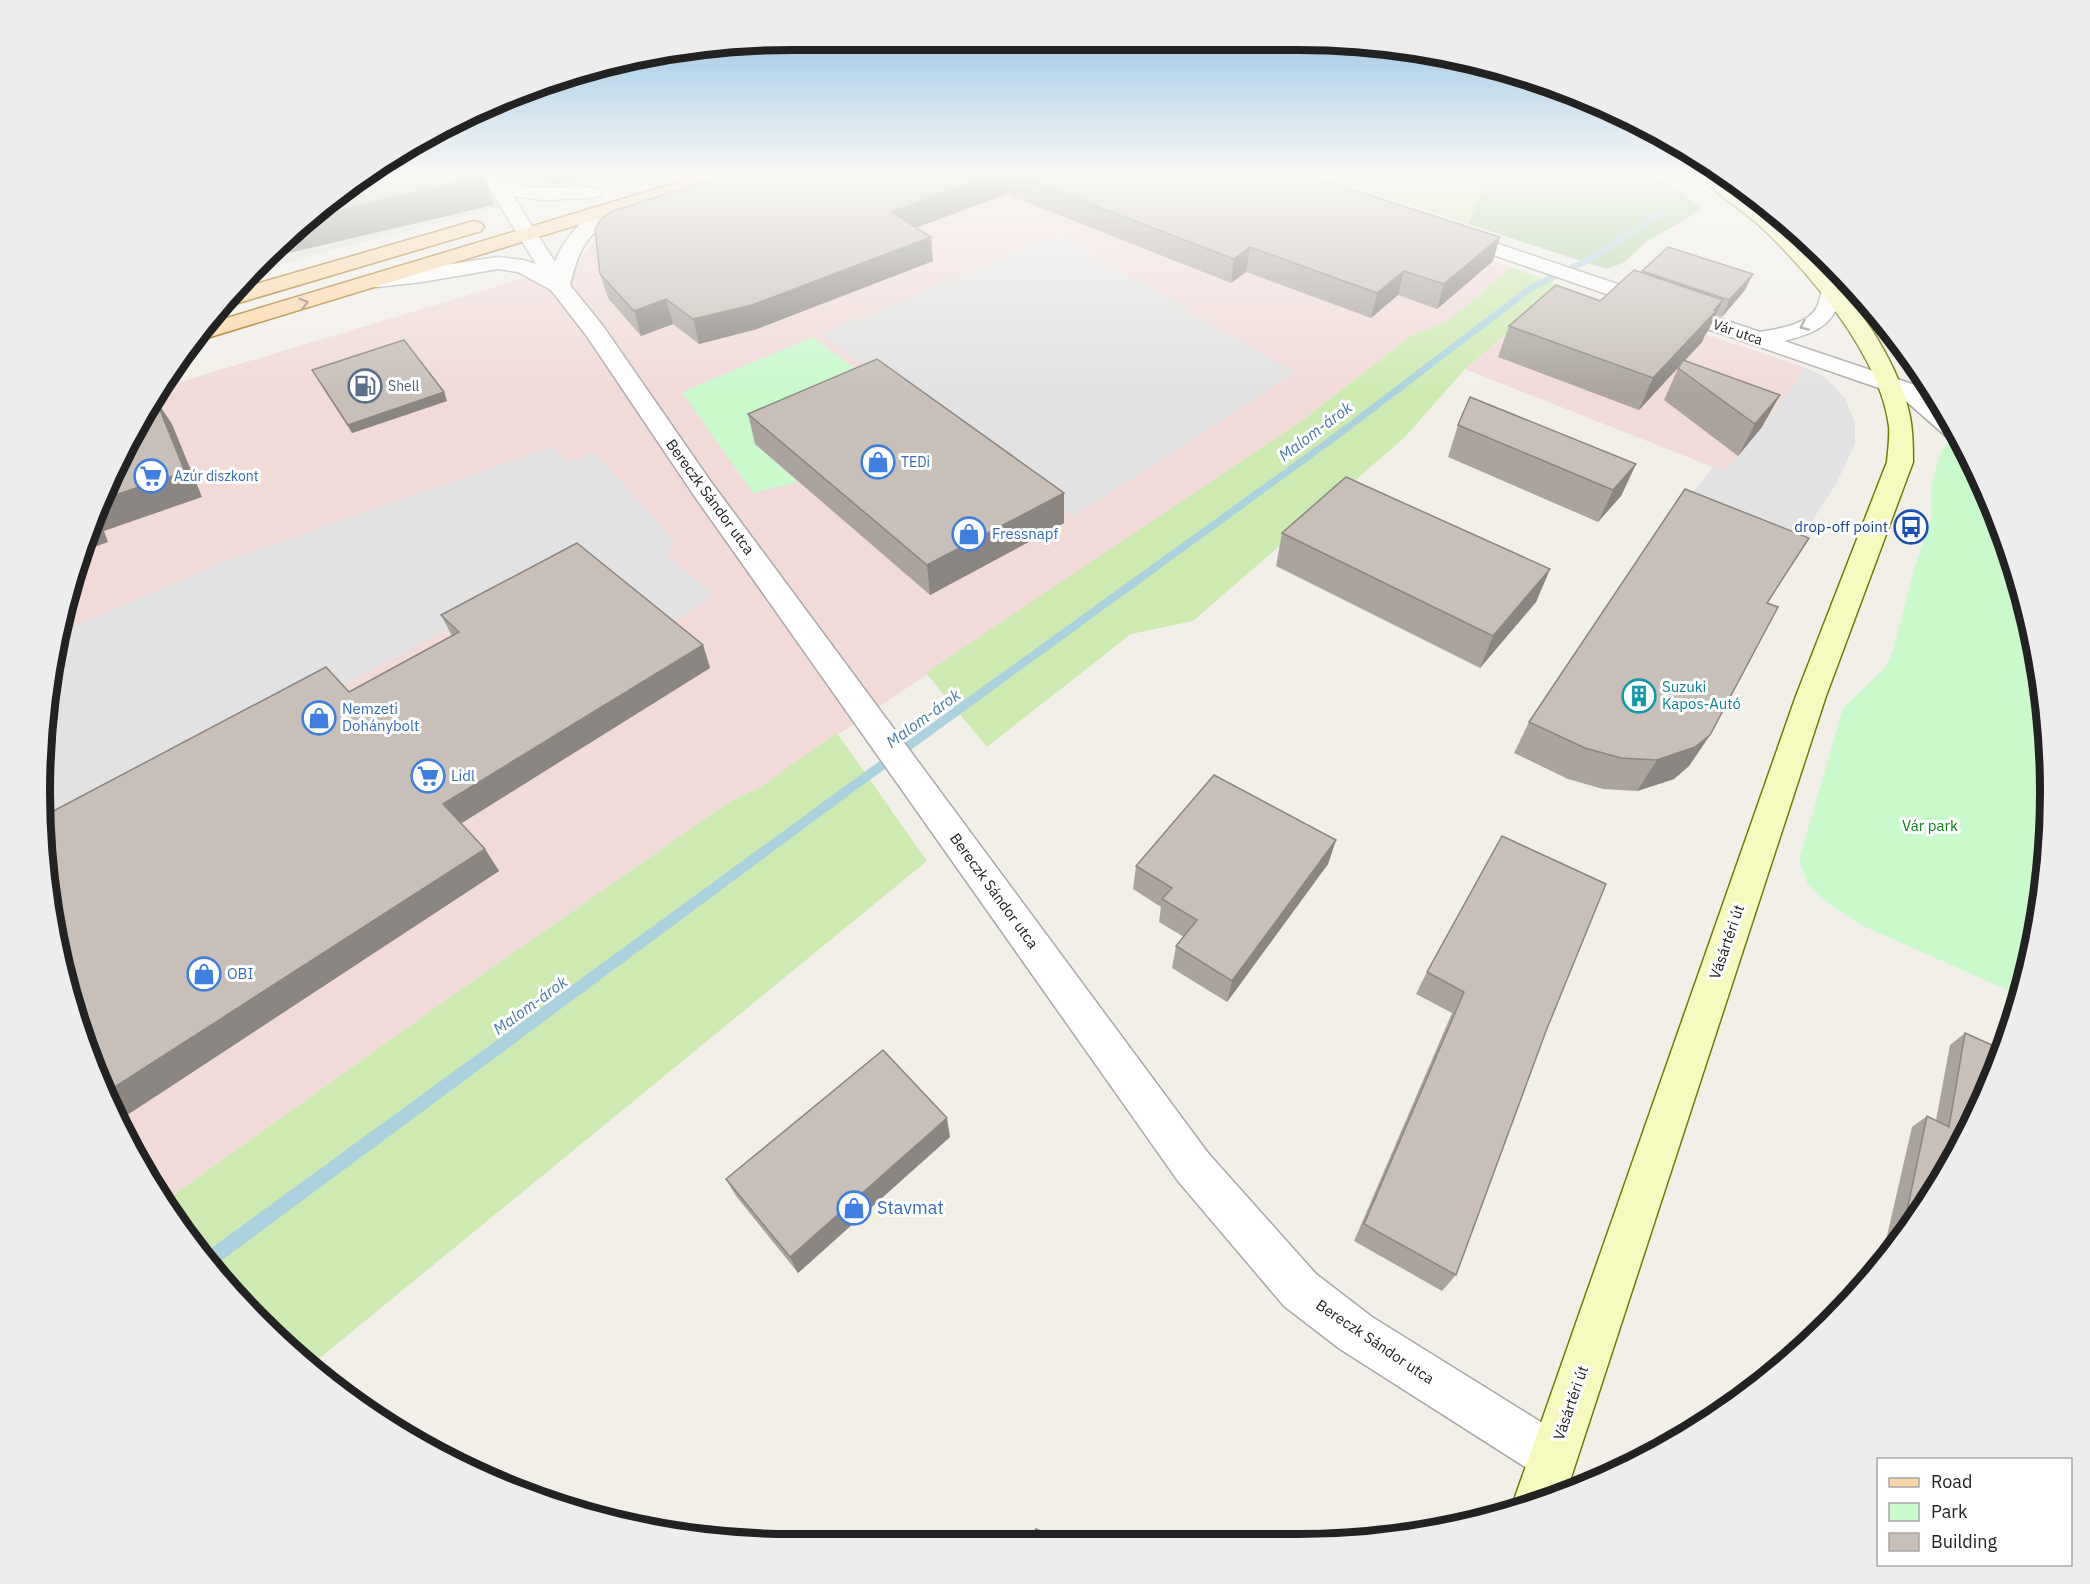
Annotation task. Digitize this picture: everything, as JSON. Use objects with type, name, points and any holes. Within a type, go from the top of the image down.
[{"type":"main road","points":[[241,295],[406,247]]},
{"type":"main road","points":[[212,329],[486,247]]},
{"type":"street","name":"Bereczk Sándor utca","points":[[536,247],[559,285],[596,331],[696,479],[1193,1167],[1300,1290],[1546,1479]]},
{"type":"street","points":[[377,281],[498,263],[523,266],[559,285],[567,252],[571,247]]},
{"type":"street","name":"Vár utca","points":[[1490,247],[1926,397]]},
{"type":"street","name":"Vásártéri út","points":[[1546,1479],[1811,696],[1900,462],[1899,389],[1832,293],[1793,247]]},
{"type":"street","points":[[1760,339],[1787,333],[1810,324],[1826,312],[1832,293]]},
{"type":"street","points":[[1899,389],[1941,420]]},
{"type":"shaded area","points":[[288,247],[346,247],[266,268]]},
{"type":"shaded area","points":[[590,247],[1452,247],[1510,267],[1448,321],[1412,335],[1300,422],[759,788],[729,802],[460,990],[170,1197],[126,1120],[106,1076],[76,987],[57,690],[75,600],[106,508],[126,464],[172,385],[577,262]]},
{"type":"shaded area","points":[[1028,247],[1081,247],[1295,373],[1073,517],[822,334]]},
{"type":"shaded area","points":[[1562,286],[1806,368],[1725,472],[1465,369]]},
{"type":"shaded area","points":[[1806,368],[1821,375],[1846,400],[1855,423],[1855,444],[1835,486],[1796,545],[1686,501],[1713,467],[1725,471],[1762,427]]},
{"type":"shaded area","points":[[552,447],[569,462],[594,452],[675,541],[666,555],[715,595],[668,625],[583,557],[51,841],[51,743],[56,695],[68,629],[230,559]]},
{"type":"green space","points":[[1538,247],[1641,247],[1625,262],[1606,269]]},
{"type":"green space","points":[[1510,267],[1562,286],[1465,369],[1405,437],[1193,621],[1131,634],[987,747],[926,673],[1300,422],[1412,335],[1448,321]]},
{"type":"green space","points":[[813,337],[881,388],[755,444],[798,482],[753,493],[682,392]]},
{"type":"green space","name":"Vár park","points":[[1951,440],[1964,464],[2001,553],[2026,647],[2034,695],[2039,743],[2039,841],[2026,937],[2013,992],[1861,925],[1825,901],[1808,885],[1799,860],[1843,708],[1886,667],[1893,650],[1914,570],[1931,518],[1931,487],[1941,451]]},
{"type":"green space","points":[[837,733],[927,861],[316,1361],[267,1317],[234,1282],[203,1244],[170,1197],[460,990],[729,802],[759,788]]},
{"type":"building","points":[[597,247],[905,247],[752,305],[693,319],[666,299],[634,311],[600,274]]},
{"type":"building","points":[[1203,247],[1488,247],[1444,284],[1404,271],[1377,293],[1250,247],[1234,259]]},
{"type":"building","points":[[1668,247],[1753,274],[1729,300],[1642,271]]},
{"type":"building","points":[[1634,270],[1723,300],[1714,310],[1716,311],[1653,378],[1509,326],[1556,285],[1600,301]]},
{"type":"building","name":"Shell","points":[[404,340],[444,392],[348,425],[312,370]]},
{"type":"building","points":[[877,359],[1064,493],[927,565],[748,414]]},
{"type":"building","points":[[1683,360],[1780,395],[1755,424],[1678,368]]},
{"type":"building","points":[[1470,397],[1636,464],[1613,490],[1458,425]]},
{"type":"building","points":[[158,406],[185,472],[111,496],[126,464]]},
{"type":"building","points":[[1346,477],[1550,569],[1493,636],[1282,533]]},
{"type":"building","points":[[1685,489],[1809,538],[1767,603],[1778,607],[1710,735],[1695,747],[1657,760],[1621,758],[1585,748],[1529,722]]},
{"type":"building","points":[[577,543],[703,645],[443,804],[485,849],[112,1089],[89,1031],[64,937],[56,889],[50,813],[326,667],[349,692],[459,632],[441,615]]},
{"type":"building","points":[[1214,775],[1336,840],[1232,981],[1176,946],[1197,920],[1162,899],[1172,888],[1136,866]]},
{"type":"building","points":[[1502,836],[1606,884],[1546,1031],[1456,1275],[1364,1224],[1464,992],[1427,972]]},
{"type":"building","points":[[1965,1033],[1995,1046],[1964,1120],[1941,1163],[1905,1218],[1927,1116],[1949,1127]]},
{"type":"building","points":[[883,1050],[947,1118],[790,1257],[726,1179]]},
{"type":"building","points":[[1036,1529],[1048,1534],[1032,1534]]},
{"type":"waterway","name":"Malom-árok","points":[[213,1256],[856,784],[1335,437],[1531,288],[1592,258],[1609,247]]},
{"type":"place","name":"Shell","points":[[365,386]]},
{"type":"place","name":"TEDi","points":[[878,462]]},
{"type":"place","name":"Azúr diszkont","points":[[151,476]]},
{"type":"place","name":"drop-off point","points":[[1911,527]]},
{"type":"place","name":"Fressnapf","points":[[969,534]]},
{"type":"place","name":"Suzuki Kapos-Autó","points":[[1639,696]]},
{"type":"place","name":"Nemzeti Dohánybolt","points":[[319,718]]},
{"type":"place","name":"Lidl","points":[[428,776]]},
{"type":"place","name":"OBI","points":[[204,974]]},
{"type":"place","name":"Stavmat","points":[[854,1208]]}]
